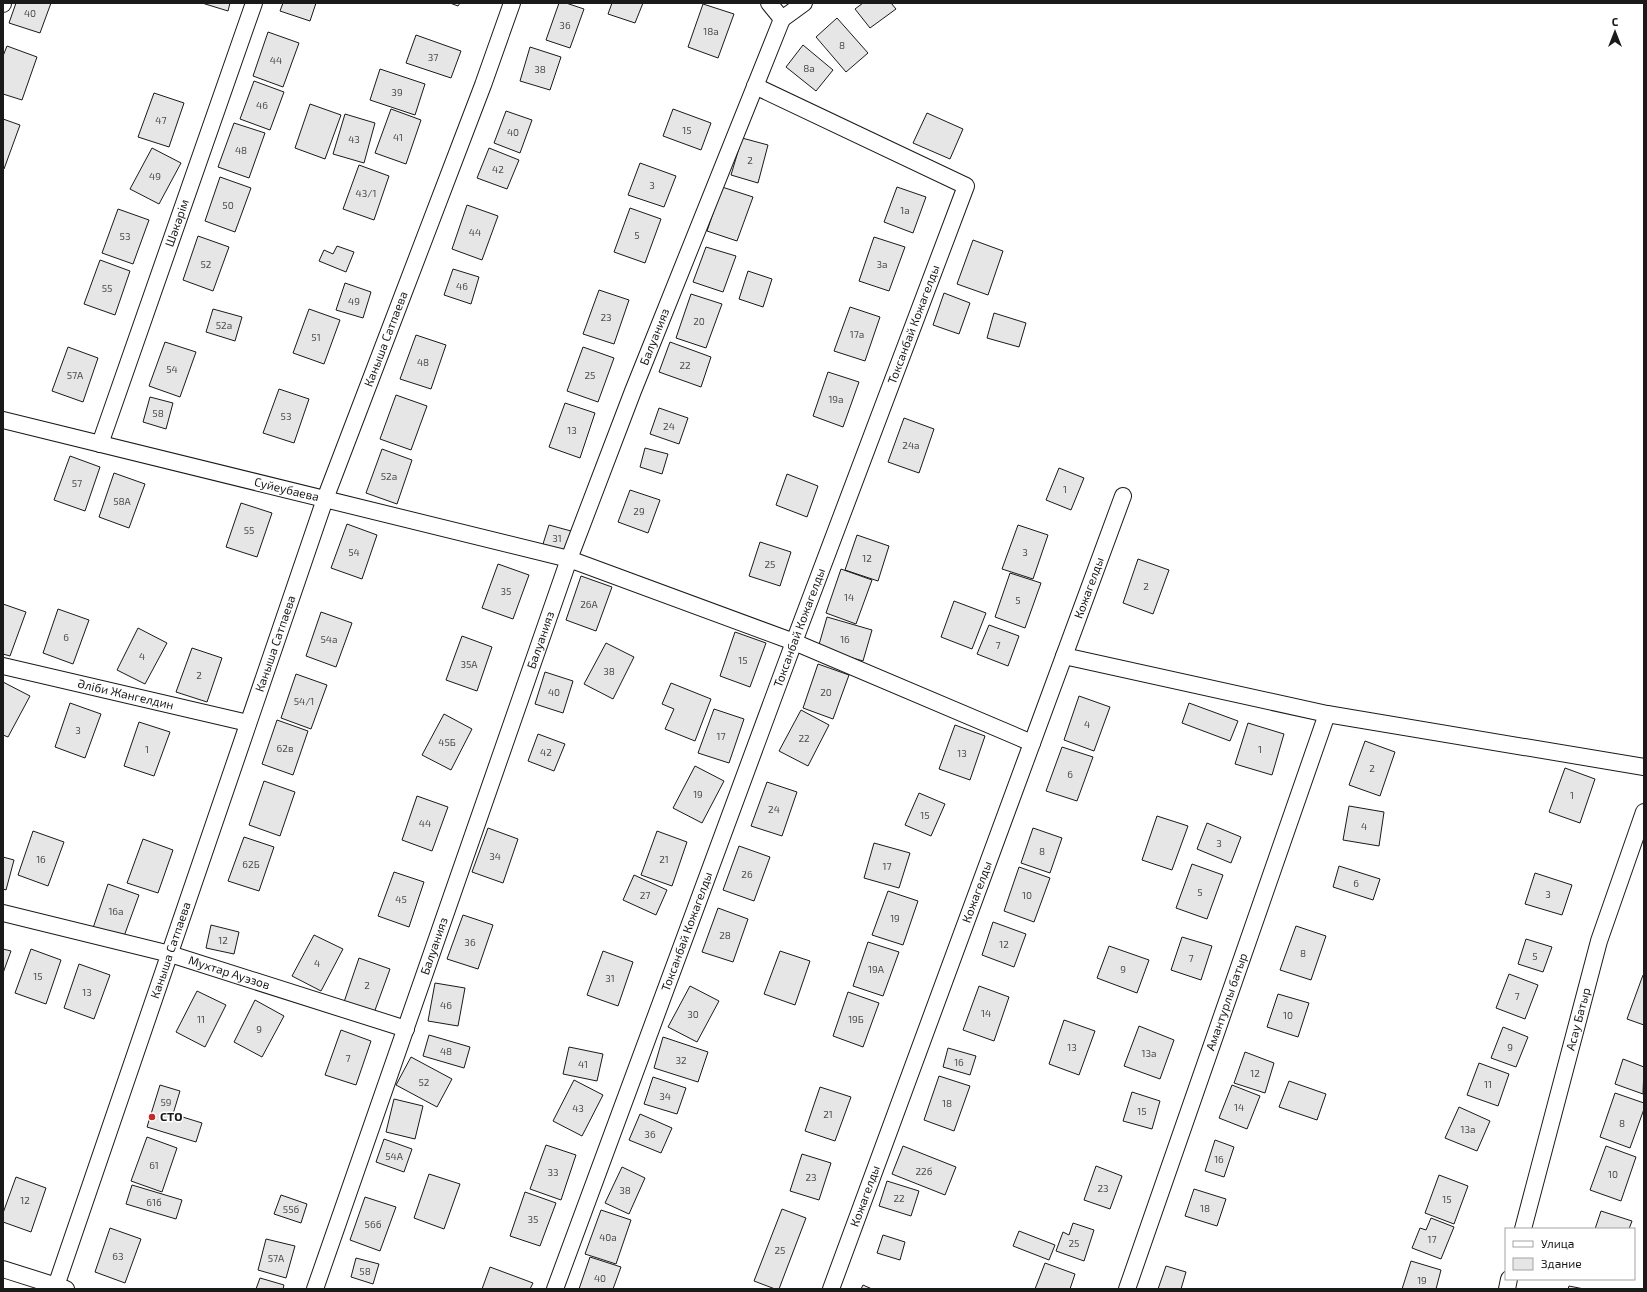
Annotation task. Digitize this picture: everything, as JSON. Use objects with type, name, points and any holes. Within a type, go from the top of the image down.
[{"type":"street","name":"Шәкәрім","points":[[100,444],[254,3]]},
{"type":"street","name":"Каныша Сатпаева","points":[[59,1288],[170,954],[325,499],[483,85],[512,3]]},
{"type":"street","points":[[769,3],[782,19],[804,3]]},
{"type":"street","name":"Балуанияз","points":[[315,1289],[569,559],[633,391],[782,19]]},
{"type":"street","name":"Токсанбай Кожагелды","points":[[555,1289],[794,642],[966,186],[755,86]]},
{"type":"street","name":"Суйеубаева","points":[[3,420],[569,559],[794,642],[1032,743]]},
{"type":"street","name":"Кожагелды","points":[[831,1289],[1123,496]]},
{"type":"street","points":[[1064,656],[1326,714],[1644,766]]},
{"type":"street","name":"Әліби Жангелдин","points":[[3,666],[248,723]]},
{"type":"street","name":"Амантурлы батыр","points":[[1127,1289],[1326,714]]},
{"type":"street","name":"Асау Батыр","points":[[1522,1228],[1599,941],[1644,812]]},
{"type":"street","name":"Мухтар Ауэзов","points":[[3,913],[170,954],[406,1029]]},
{"type":"street","points":[[3,1269],[59,1288]]},
{"type":"building","points":[[16,3],[51,3],[40,33],[9,23]]},
{"type":"building","points":[[202,3],[230,3],[228,11]]},
{"type":"building","points":[[283,3],[316,3],[310,21],[280,11]]},
{"type":"building","points":[[450,3],[460,3],[458,6]]},
{"type":"building","points":[[559,3],[566,3],[584,9],[570,48],[546,40]]},
{"type":"building","points":[[612,3],[643,3],[635,23],[608,14]]},
{"type":"building","points":[[863,3],[891,3],[896,9],[870,28],[855,9]]},
{"type":"building","points":[[703,4],[734,14],[718,58],[688,47]]},
{"type":"building","points":[[837,18],[868,53],[846,72],[816,37]]},
{"type":"building","points":[[268,32],[299,43],[283,87],[253,76]]},
{"type":"building","points":[[416,35],[461,51],[451,78],[406,63]]},
{"type":"building","points":[[803,45],[833,70],[816,91],[786,67]]},
{"type":"building","points":[[7,46],[37,57],[22,100],[3,94],[3,56]]},
{"type":"building","points":[[530,47],[561,57],[550,90],[520,81]]},
{"type":"building","points":[[380,69],[425,84],[415,115],[370,100]]},
{"type":"building","points":[[254,81],[284,92],[270,130],[240,119]]},
{"type":"building","points":[[154,93],[184,103],[169,147],[138,137]]},
{"type":"building","points":[[310,104],[341,115],[325,159],[295,148]]},
{"type":"building","points":[[391,109],[421,120],[406,164],[375,153]]},
{"type":"building","points":[[673,109],[711,123],[701,150],[663,136]]},
{"type":"building","points":[[506,111],[532,120],[520,153],[494,143]]},
{"type":"building","points":[[927,113],[963,129],[950,159],[913,143]]},
{"type":"building","points":[[345,114],[375,123],[364,163],[333,154]]},
{"type":"building","points":[[3,119],[20,125],[4,169],[3,169]]},
{"type":"building","points":[[234,123],[265,133],[249,178],[218,167]]},
{"type":"building","points":[[742,138],[768,145],[758,183],[731,175]]},
{"type":"building","points":[[152,148],[181,163],[159,204],[130,189]]},
{"type":"building","points":[[489,148],[519,160],[507,189],[477,178]]},
{"type":"building","points":[[640,163],[676,176],[664,207],[628,195]]},
{"type":"building","points":[[359,165],[389,176],[374,220],[343,209]]},
{"type":"building","points":[[220,177],[251,188],[235,232],[205,221]]},
{"type":"building","points":[[722,187],[753,197],[737,241],[707,231]]},
{"type":"building","points":[[897,187],[926,197],[913,233],[884,222]]},
{"type":"building","points":[[467,205],[498,216],[482,260],[452,249]]},
{"type":"building","points":[[630,208],[661,219],[645,263],[614,252]]},
{"type":"building","points":[[118,209],[149,220],[133,264],[102,253]]},
{"type":"building","points":[[198,236],[229,247],[213,291],[183,280]]},
{"type":"building","points":[[874,237],[905,247],[889,291],[859,281]]},
{"type":"building","points":[[973,240],[1003,251],[988,295],[957,284]]},
{"type":"building","points":[[337,246],[354,252],[346,272],[319,261],[324,250],[333,254]]},
{"type":"building","points":[[706,247],[736,256],[723,292],[693,282]]},
{"type":"building","points":[[100,260],[130,271],[115,315],[84,304]]},
{"type":"building","points":[[453,269],[479,277],[471,304],[444,295]]},
{"type":"building","points":[[748,271],[772,279],[763,307],[739,299]]},
{"type":"building","points":[[345,283],[371,292],[363,318],[336,310]]},
{"type":"building","points":[[599,290],[629,300],[614,344],[583,334]]},
{"type":"building","points":[[944,293],[970,303],[959,334],[933,325]]},
{"type":"building","points":[[691,294],[722,304],[706,348],[676,338]]},
{"type":"building","points":[[850,307],[880,317],[865,361],[834,351]]},
{"type":"building","points":[[213,309],[242,317],[235,341],[206,332]]},
{"type":"building","points":[[309,309],[340,320],[324,364],[293,353]]},
{"type":"building","points":[[994,313],[1026,323],[1019,347],[987,338]]},
{"type":"building","points":[[416,335],[446,345],[431,389],[400,379]]},
{"type":"building","points":[[165,342],[196,352],[180,397],[149,386]]},
{"type":"building","points":[[670,342],[711,357],[701,387],[659,372]]},
{"type":"building","points":[[68,347],[98,358],[83,402],[52,391]]},
{"type":"building","points":[[583,347],[614,358],[598,402],[567,391]]},
{"type":"building","points":[[828,372],[859,382],[843,427],[813,416]]},
{"type":"building","points":[[279,389],[309,399],[294,443],[263,433]]},
{"type":"building","points":[[396,395],[427,406],[411,450],[380,439]]},
{"type":"building","points":[[150,397],[173,403],[166,429],[143,422]]},
{"type":"building","points":[[565,403],[595,413],[580,458],[549,447]]},
{"type":"building","points":[[659,408],[688,418],[679,444],[650,434]]},
{"type":"building","points":[[904,418],[934,429],[919,473],[888,462]]},
{"type":"building","points":[[645,448],[668,454],[662,474],[640,467]]},
{"type":"building","points":[[382,449],[412,460],[397,504],[366,493]]},
{"type":"building","points":[[70,456],[100,467],[85,511],[54,500]]},
{"type":"building","points":[[1059,468],[1084,478],[1071,510],[1046,500]]},
{"type":"building","points":[[114,473],[145,484],[129,528],[99,517]]},
{"type":"building","points":[[787,474],[818,486],[807,517],[776,505]]},
{"type":"building","points":[[630,490],[660,500],[648,533],[618,522]]},
{"type":"building","points":[[241,503],[272,513],[257,557],[226,547]]},
{"type":"building","points":[[347,524],[377,535],[362,579],[331,568]]},
{"type":"building","points":[[549,525],[571,531],[565,551],[543,544]]},
{"type":"building","points":[[1018,525],[1048,535],[1033,579],[1002,569]]},
{"type":"building","points":[[857,535],[889,546],[878,581],[845,570]]},
{"type":"building","points":[[760,542],[791,552],[780,586],[749,576]]},
{"type":"building","points":[[1138,559],[1169,570],[1153,614],[1123,603]]},
{"type":"building","points":[[498,564],[529,575],[513,619],[482,608]]},
{"type":"building","points":[[841,569],[872,580],[856,624],[826,613]]},
{"type":"building","points":[[1010,573],[1041,583],[1025,628],[995,617]]},
{"type":"building","points":[[581,576],[612,587],[596,631],[566,620]]},
{"type":"building","points":[[954,601],[986,613],[972,649],[941,637]]},
{"type":"building","points":[[3,604],[26,612],[10,656],[3,654]]},
{"type":"building","points":[[58,609],[89,620],[73,664],[43,653]]},
{"type":"building","points":[[321,612],[352,623],[336,667],[306,656]]},
{"type":"building","points":[[827,617],[872,630],[863,661],[818,648]]},
{"type":"building","points":[[989,625],[1019,636],[1008,666],[977,654]]},
{"type":"building","points":[[138,628],[167,643],[145,684],[117,670]]},
{"type":"building","points":[[735,632],[766,643],[750,687],[720,676]]},
{"type":"building","points":[[462,636],[492,647],[477,691],[446,680]]},
{"type":"building","points":[[606,643],[634,657],[613,699],[584,684]]},
{"type":"building","points":[[192,648],[222,658],[207,702],[176,692]]},
{"type":"building","points":[[818,664],[849,675],[833,719],[803,708]]},
{"type":"building","points":[[545,672],[573,681],[563,713],[535,704]]},
{"type":"building","points":[[296,674],[327,685],[311,729],[281,718]]},
{"type":"building","points":[[3,682],[30,696],[8,737],[3,735]]},
{"type":"building","points":[[671,683],[711,699],[695,741],[665,729],[674,709],[662,704]]},
{"type":"building","points":[[1079,696],[1110,707],[1094,751],[1064,740]]},
{"type":"building","points":[[70,703],[101,714],[85,758],[55,747]]},
{"type":"building","points":[[1189,703],[1238,721],[1230,741],[1182,723]]},
{"type":"building","points":[[714,709],[744,719],[729,763],[698,753]]},
{"type":"building","points":[[801,710],[829,725],[808,766],[779,751]]},
{"type":"building","points":[[444,714],[472,729],[451,770],[422,755]]},
{"type":"building","points":[[277,720],[308,731],[293,775],[262,764]]},
{"type":"building","points":[[139,722],[170,732],[154,776],[124,766]]},
{"type":"building","points":[[1248,723],[1284,734],[1272,775],[1235,764]]},
{"type":"building","points":[[955,725],[985,736],[970,780],[939,769]]},
{"type":"building","points":[[538,734],[565,744],[554,771],[528,761]]},
{"type":"building","points":[[1365,741],[1395,752],[1380,796],[1349,785]]},
{"type":"building","points":[[1062,747],[1093,757],[1077,801],[1046,791]]},
{"type":"building","points":[[695,766],[724,781],[702,823],[673,808]]},
{"type":"building","points":[[1565,768],[1595,779],[1580,823],[1549,812]]},
{"type":"building","points":[[264,781],[295,792],[280,836],[249,825]]},
{"type":"building","points":[[767,782],[797,792],[782,836],[751,826]]},
{"type":"building","points":[[919,793],[945,804],[931,836],[905,825]]},
{"type":"building","points":[[417,796],[448,807],[432,851],[402,840]]},
{"type":"building","points":[[1349,806],[1384,812],[1379,846],[1343,840]]},
{"type":"building","points":[[1157,816],[1188,826],[1172,870],[1142,860]]},
{"type":"building","points":[[1207,823],[1241,837],[1231,863],[1197,849]]},
{"type":"building","points":[[488,828],[518,839],[503,883],[472,872]]},
{"type":"building","points":[[1033,828],[1062,838],[1050,873],[1021,863]]},
{"type":"building","points":[[33,831],[64,842],[48,886],[18,875]]},
{"type":"building","points":[[657,831],[687,842],[672,886],[641,875]]},
{"type":"building","points":[[244,837],[274,847],[259,891],[228,881]]},
{"type":"building","points":[[143,839],[173,850],[158,893],[127,883]]},
{"type":"building","points":[[874,843],[910,853],[899,888],[864,878]]},
{"type":"building","points":[[739,846],[770,857],[754,901],[723,890]]},
{"type":"building","points":[[3,857],[14,860],[6,890],[3,889]]},
{"type":"building","points":[[1192,864],[1223,875],[1207,919],[1176,908]]},
{"type":"building","points":[[1339,866],[1380,879],[1373,900],[1333,887]]},
{"type":"building","points":[[1019,867],[1050,878],[1034,922],[1004,911]]},
{"type":"building","points":[[394,872],[424,882],[409,927],[378,916]]},
{"type":"building","points":[[1535,873],[1572,885],[1562,915],[1525,904]]},
{"type":"building","points":[[634,875],[667,890],[656,915],[623,900]]},
{"type":"building","points":[[108,884],[139,895],[123,939],[93,928]]},
{"type":"building","points":[[888,891],[918,901],[903,945],[872,935]]},
{"type":"building","points":[[718,908],[748,919],[733,962],[702,952]]},
{"type":"building","points":[[463,915],[493,925],[478,969],[447,959]]},
{"type":"building","points":[[993,922],[1026,934],[1014,967],[982,955]]},
{"type":"building","points":[[211,925],[239,932],[234,954],[206,948]]},
{"type":"building","points":[[1296,926],[1326,936],[1311,980],[1280,970]]},
{"type":"building","points":[[314,935],[343,949],[321,991],[292,976]]},
{"type":"building","points":[[1182,937],[1212,946],[1201,980],[1171,970]]},
{"type":"building","points":[[1526,939],[1552,947],[1543,972],[1518,964]]},
{"type":"building","points":[[868,942],[899,952],[883,996],[853,986]]},
{"type":"building","points":[[1109,946],[1149,960],[1137,993],[1097,978]]},
{"type":"building","points":[[3,949],[11,951],[3,973]]},
{"type":"building","points":[[31,949],[61,960],[46,1004],[15,993]]},
{"type":"building","points":[[603,951],[633,962],[618,1006],[587,995]]},
{"type":"building","points":[[780,951],[810,961],[795,1005],[764,994]]},
{"type":"building","points":[[359,958],[390,969],[374,1013],[344,1002]]},
{"type":"building","points":[[79,964],[110,975],[94,1019],[64,1008]]},
{"type":"building","points":[[1509,974],[1538,985],[1525,1019],[1496,1008]]},
{"type":"building","points":[[1643,975],[1644,976],[1644,1025],[1627,1019]]},
{"type":"building","points":[[435,983],[465,988],[458,1026],[428,1021]]},
{"type":"building","points":[[690,986],[719,1001],[697,1042],[668,1027]]},
{"type":"building","points":[[979,986],[1009,997],[994,1041],[963,1030]]},
{"type":"building","points":[[197,991],[226,1005],[205,1047],[176,1032]]},
{"type":"building","points":[[848,992],[879,1003],[863,1047],[833,1036]]},
{"type":"building","points":[[1278,994],[1309,1003],[1298,1037],[1267,1027]]},
{"type":"building","points":[[255,1000],[284,1016],[262,1057],[234,1042]]},
{"type":"building","points":[[1064,1020],[1095,1031],[1079,1075],[1049,1064]]},
{"type":"building","points":[[1139,1026],[1174,1040],[1160,1079],[1124,1066]]},
{"type":"building","points":[[1503,1027],[1528,1037],[1516,1067],[1491,1058]]},
{"type":"building","points":[[341,1030],[371,1041],[356,1085],[325,1075]]},
{"type":"building","points":[[429,1035],[470,1047],[464,1068],[423,1056]]},
{"type":"building","points":[[663,1037],[708,1052],[698,1082],[654,1068]]},
{"type":"building","points":[[569,1047],[603,1054],[597,1081],[563,1074]]},
{"type":"building","points":[[948,1048],[976,1056],[970,1075],[943,1067]]},
{"type":"building","points":[[1245,1052],[1274,1063],[1265,1093],[1234,1083]]},
{"type":"building","points":[[411,1057],[452,1079],[437,1107],[396,1085]]},
{"type":"building","points":[[1623,1059],[1644,1067],[1643,1094],[1615,1084]]},
{"type":"building","points":[[1479,1063],[1509,1074],[1498,1106],[1467,1095]]},
{"type":"building","points":[[939,1076],[970,1086],[954,1131],[924,1120]]},
{"type":"building","points":[[653,1077],[686,1088],[677,1114],[644,1104]]},
{"type":"building","points":[[574,1080],[603,1095],[582,1136],[553,1121]]},
{"type":"building","points":[[1289,1081],[1326,1094],[1317,1120],[1279,1107]]},
{"type":"building","points":[[160,1085],[180,1091],[173,1114],[202,1123],[196,1142],[147,1127]]},
{"type":"building","points":[[1232,1085],[1260,1096],[1247,1129],[1219,1118]]},
{"type":"building","points":[[820,1087],[851,1097],[835,1141],[805,1131]]},
{"type":"building","points":[[1132,1092],[1160,1101],[1152,1129],[1123,1121]]},
{"type":"building","points":[[1615,1093],[1644,1103],[1644,1109],[1630,1148],[1600,1137]]},
{"type":"building","points":[[394,1099],[423,1106],[415,1139],[386,1132]]},
{"type":"building","points":[[1459,1107],[1490,1121],[1477,1151],[1445,1138]]},
{"type":"building","points":[[640,1114],[672,1128],[661,1153],[629,1140]]},
{"type":"building","points":[[147,1137],[177,1148],[162,1192],[131,1181]]},
{"type":"building","points":[[384,1139],[412,1149],[404,1172],[376,1162]]},
{"type":"building","points":[[1215,1140],[1234,1147],[1224,1177],[1205,1171]]},
{"type":"building","points":[[546,1145],[576,1155],[561,1200],[530,1189]]},
{"type":"building","points":[[903,1146],[956,1167],[945,1195],[892,1174]]},
{"type":"building","points":[[1606,1146],[1636,1157],[1621,1201],[1590,1190]]},
{"type":"building","points":[[802,1154],[831,1163],[819,1200],[790,1191]]},
{"type":"building","points":[[1096,1166],[1122,1176],[1110,1209],[1084,1200]]},
{"type":"building","points":[[622,1167],[645,1178],[629,1214],[605,1203]]},
{"type":"building","points":[[429,1174],[460,1184],[444,1229],[414,1218]]},
{"type":"building","points":[[1439,1175],[1468,1186],[1454,1224],[1425,1213]]},
{"type":"building","points":[[16,1177],[46,1188],[31,1232],[3,1222],[3,1213]]},
{"type":"building","points":[[887,1181],[919,1191],[911,1216],[879,1206]]},
{"type":"building","points":[[132,1185],[182,1200],[176,1219],[126,1204]]},
{"type":"building","points":[[1194,1189],[1226,1199],[1217,1226],[1185,1216]]},
{"type":"building","points":[[525,1192],[556,1203],[540,1246],[510,1236]]},
{"type":"building","points":[[281,1195],[307,1204],[301,1223],[274,1214]]},
{"type":"building","points":[[365,1197],[396,1207],[380,1251],[350,1240]]},
{"type":"building","points":[[782,1209],[806,1218],[779,1289],[775,1289],[754,1281]]},
{"type":"building","points":[[601,1210],[631,1220],[616,1264],[585,1254]]},
{"type":"building","points":[[1601,1211],[1632,1221],[1629,1228],[1595,1228]]},
{"type":"building","points":[[1431,1218],[1454,1227],[1441,1259],[1412,1248],[1420,1228],[1426,1230]]},
{"type":"building","points":[[1073,1223],[1094,1230],[1084,1261],[1056,1251],[1063,1232],[1069,1235]]},
{"type":"building","points":[[110,1228],[141,1239],[125,1283],[95,1272]]},
{"type":"building","points":[[1019,1231],[1055,1245],[1049,1260],[1013,1246]]},
{"type":"building","points":[[883,1235],[905,1242],[900,1260],[877,1253]]},
{"type":"building","points":[[266,1239],[295,1246],[286,1278],[258,1270]]},
{"type":"building","points":[[590,1257],[621,1267],[613,1289],[579,1289]]},
{"type":"building","points":[[356,1258],[379,1264],[373,1284],[351,1277]]},
{"type":"building","points":[[1411,1261],[1441,1270],[1436,1289],[1402,1289]]},
{"type":"building","points":[[1045,1263],[1075,1274],[1070,1289],[1035,1289]]},
{"type":"building","points":[[1166,1266],[1186,1272],[1181,1289],[1158,1289]]},
{"type":"building","points":[[490,1267],[533,1283],[530,1289],[482,1289]]},
{"type":"building","points":[[260,1278],[284,1285],[283,1289],[256,1289]]},
{"type":"building","points":[[863,1285],[872,1289],[861,1289]]},
{"type":"building","points":[[1569,1286],[1584,1289],[1568,1289]]},
{"type":"place","name":"CTO","points":[[152,1117]]}]
